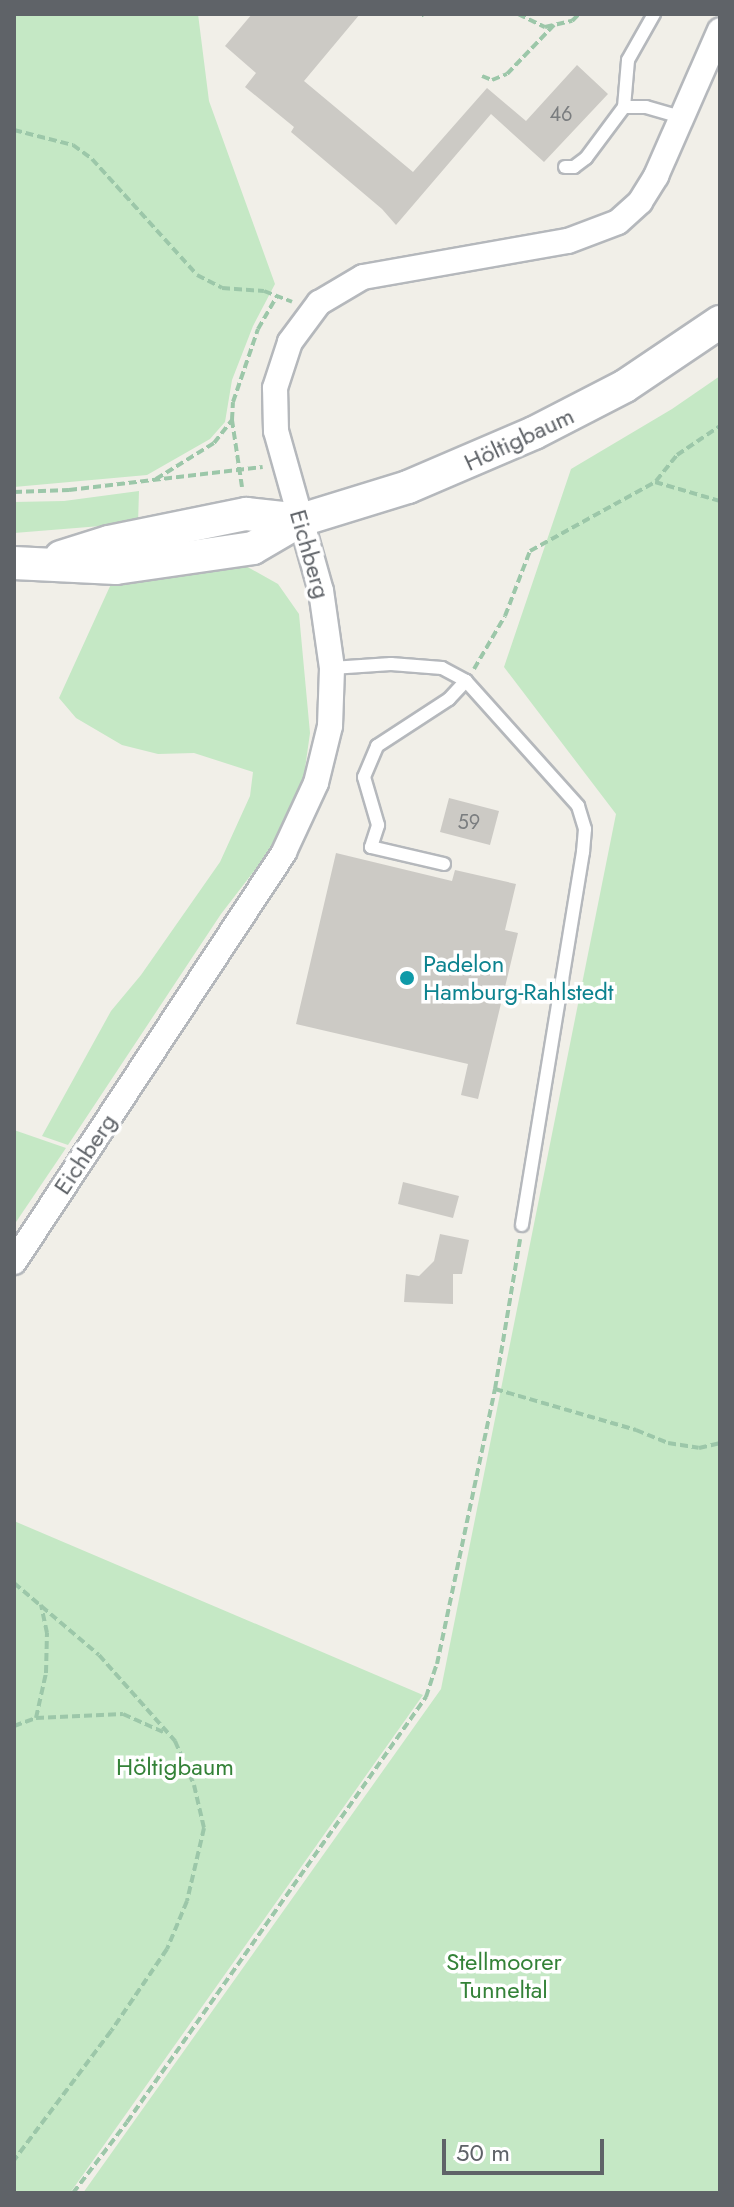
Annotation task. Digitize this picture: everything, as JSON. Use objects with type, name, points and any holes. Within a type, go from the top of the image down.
[{"type":"main road","name":"Höltigbaum","points":[[28,563],[116,568],[253,548],[301,520],[408,487],[522,439],[625,386],[720,322]]},
{"type":"main road","name":"Höltigbaum","points":[[28,563],[109,542],[246,514],[301,520]]},
{"type":"street","name":"Eichberg","points":[[14,1262],[284,852],[305,813],[323,758],[333,703],[327,617],[276,431],[278,373],[290,342],[319,303],[353,281],[382,271],[481,258],[602,231],[618,222],[640,202],[656,176],[720,30]]},
{"type":"lane","points":[[565,167],[574,167],[586,158],[624,107],[628,60],[654,14]]},
{"type":"lane","points":[[624,107],[646,107],[682,117]]},
{"type":"lane","points":[[332,668],[391,664],[442,668],[466,681],[578,806],[585,829],[522,1225]]},
{"type":"lane","points":[[444,864],[371,847],[378,825],[364,777],[377,746],[449,699],[466,681]]},
{"type":"path","points":[[518,14],[545,27],[572,21],[579,14]]},
{"type":"path","points":[[482,76],[492,80],[507,74],[554,25]]},
{"type":"path","points":[[14,130],[73,145],[92,159],[197,275],[222,288],[264,291],[277,296],[258,329],[237,381],[232,420],[246,514]]},
{"type":"path","points":[[154,480],[214,443],[232,420]]},
{"type":"path","points":[[466,681],[505,616],[530,551],[655,482],[677,455],[720,426]]},
{"type":"path","points":[[14,492],[69,490],[239,468],[285,468]]},
{"type":"path","points":[[655,482],[720,501]]},
{"type":"path","points":[[73,2193],[127,2122],[426,1697],[437,1664],[495,1389],[522,1225]]},
{"type":"path","points":[[495,1389],[636,1430],[668,1443],[699,1448],[720,1443]]},
{"type":"path","points":[[14,1583],[99,1655],[175,1741],[194,1785],[204,1828],[187,1901],[167,1949],[111,2031],[14,2160]]},
{"type":"path","points":[[36,1718],[46,1673],[47,1633],[41,1603]]},
{"type":"path","points":[[14,1726],[36,1718],[123,1714],[165,1733]]},
{"type":"green space","points":[[14,14],[198,14],[209,101],[275,284],[253,326],[232,380],[225,422],[210,439],[147,475],[14,487]]},
{"type":"green space","name":"Stellmoorer Tunneltal","points":[[720,376],[720,2193],[83,2193],[441,1689],[616,814],[504,667],[571,469],[672,409]]},
{"type":"green space","points":[[139,491],[138,523],[14,533],[14,502],[64,501]]},
{"type":"green space","points":[[244,565],[278,584],[299,614],[310,733],[303,783],[278,840],[221,914],[68,1145],[42,1136],[111,1011],[141,975],[220,862],[250,796],[253,772],[194,753],[158,754],[122,745],[76,718],[59,698],[111,584]]},
{"type":"green space","points":[[14,1130],[66,1148],[14,1225]]},
{"type":"green space","name":"Höltigbaum","points":[[14,1521],[423,1695],[70,2193],[14,2193]]},
{"type":"building","points":[[252,14],[360,14],[304,81],[413,172],[487,88],[526,121],[577,65],[608,94],[544,162],[491,114],[396,225],[382,209],[291,132],[294,127],[245,87],[256,73],[225,46]]},
{"type":"building","points":[[449,798],[499,811],[490,845],[440,832]]},
{"type":"building","name":"Padelon Hamburg-Rahlstedt","points":[[336,853],[452,881],[455,870],[516,884],[505,930],[518,933],[478,1099],[461,1095],[468,1064],[296,1024]]},
{"type":"building","points":[[403,1182],[459,1196],[453,1218],[398,1204]]},
{"type":"building","points":[[440,1234],[469,1240],[462,1274],[453,1274],[453,1304],[404,1302],[406,1274],[419,1276],[434,1261]]},
{"type":"place","name":"Padelon Hamburg-Rahlstedt","points":[[407,978]]}]
